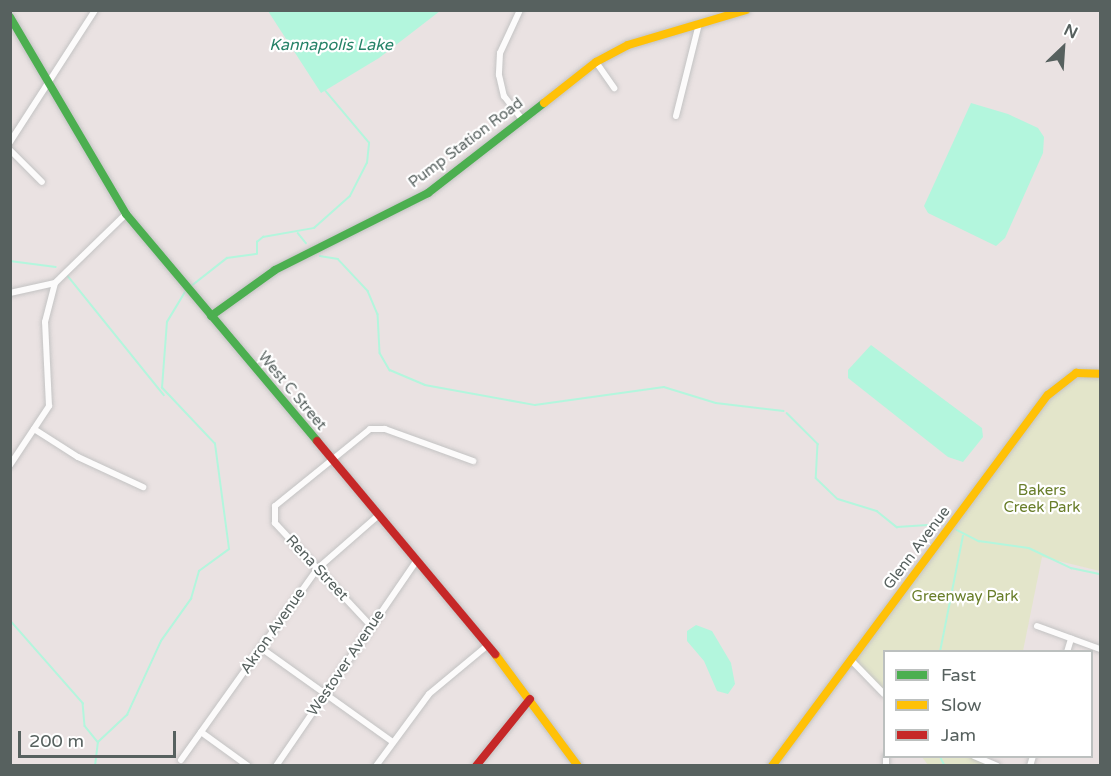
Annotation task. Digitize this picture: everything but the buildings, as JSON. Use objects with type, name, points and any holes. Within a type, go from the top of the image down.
[{"type":"street","points":[[10,142],[95,10]]},
{"type":"street","points":[[520,10],[500,53],[499,75],[504,96],[521,118]]},
{"type":"street","name":"Pump Station Road","points":[[211,316],[275,270],[428,193],[521,118],[596,62],[628,45],[746,10]]},
{"type":"street","name":"West C Street","points":[[10,17],[46,83],[126,214],[488,645],[578,765]]},
{"type":"street","points":[[676,116],[699,24]]},
{"type":"street","points":[[596,62],[614,88]]},
{"type":"street","points":[[10,150],[42,182]]},
{"type":"street","points":[[10,293],[54,283],[126,214]]},
{"type":"street","points":[[10,465],[13,454],[49,406],[51,393],[45,322],[54,283]]},
{"type":"street","name":"Glenn Avenue","points":[[772,765],[1048,395],[1076,373],[1101,374]]},
{"type":"street","points":[[34,429],[78,457],[143,487]]},
{"type":"street","points":[[332,460],[370,429],[385,429],[473,461]]},
{"type":"street","name":"Rena Street","points":[[332,460],[275,506],[275,523],[371,626]]},
{"type":"street","name":"Akron Avenue","points":[[181,760],[317,569],[379,515]]},
{"type":"street","name":"Westover Avenue","points":[[276,765],[417,560]]},
{"type":"street","points":[[1037,626],[1101,649]]},
{"type":"street","points":[[1067,650],[1071,639]]},
{"type":"street","points":[[376,765],[429,694],[488,645]]},
{"type":"street","points":[[261,648],[393,741]]},
{"type":"street","points":[[851,660],[883,692]]},
{"type":"street","points":[[476,765],[530,699]]},
{"type":"street","points":[[201,732],[248,765]]},
{"type":"street","points":[[979,758],[997,765]]},
{"type":"green space","points":[[1100,374],[1100,571],[1042,557],[1023,650],[883,650],[883,695],[880,686],[851,660],[1066,378]]},
{"type":"green space","points":[[923,758],[987,758],[984,766],[928,765]]},
{"type":"water","name":"Kannapolis Lake","points":[[268,11],[440,11],[379,58],[321,93]]},
{"type":"water","points":[[971,103],[1008,114],[1038,128],[1044,137],[1043,153],[1005,238],[996,246],[928,213],[924,206]]},
{"type":"water","points":[[871,345],[982,428],[983,437],[963,462],[948,457],[848,378],[848,370]]},
{"type":"water","points":[[696,625],[712,631],[731,663],[735,684],[728,694],[717,691],[704,661],[687,641],[687,631]]},
{"type":"waterway","points":[[190,287],[227,258],[257,254],[257,242],[263,237],[314,228],[350,196],[367,163],[369,143],[326,92]]},
{"type":"waterway","points":[[298,233],[306,243]]},
{"type":"waterway","points":[[320,256],[338,259],[368,291],[378,314],[380,353],[390,370],[425,385],[535,405],[664,387],[716,403],[784,411]]},
{"type":"waterway","points":[[10,261],[56,267]]},
{"type":"waterway","points":[[68,276],[164,395]]},
{"type":"waterway","points":[[95,766],[98,742],[127,715],[161,641],[191,599],[199,571],[229,549],[215,444],[162,388],[167,322],[186,290]]},
{"type":"waterway","points":[[787,413],[818,444],[816,478],[838,499],[877,511],[897,527],[943,524]]},
{"type":"waterway","points":[[957,530],[979,541],[1029,548],[1071,568],[1100,574]]},
{"type":"waterway","points":[[940,650],[963,536]]},
{"type":"waterway","points":[[10,620],[83,703],[85,726],[98,742]]},
{"type":"waterway","points":[[941,758],[945,766]]},
{"type":"traffic: fast","points":[[10,17],[126,214],[317,441]]},
{"type":"traffic: fast","points":[[211,316],[275,270],[428,193],[544,103]]},
{"type":"traffic: slow","points":[[544,103],[596,62],[628,45],[746,10]]},
{"type":"traffic: slow","points":[[772,766],[1048,395],[1076,373],[1100,374]]},
{"type":"traffic: slow","points":[[495,654],[578,766]]},
{"type":"traffic: jam","points":[[317,441],[495,654]]},
{"type":"traffic: jam","points":[[476,766],[530,699]]},
{"type":"park label","name":"Bakers Creek Park","points":[[1042,498]]},
{"type":"park label","name":"Greenway Park","points":[[965,597]]}]
